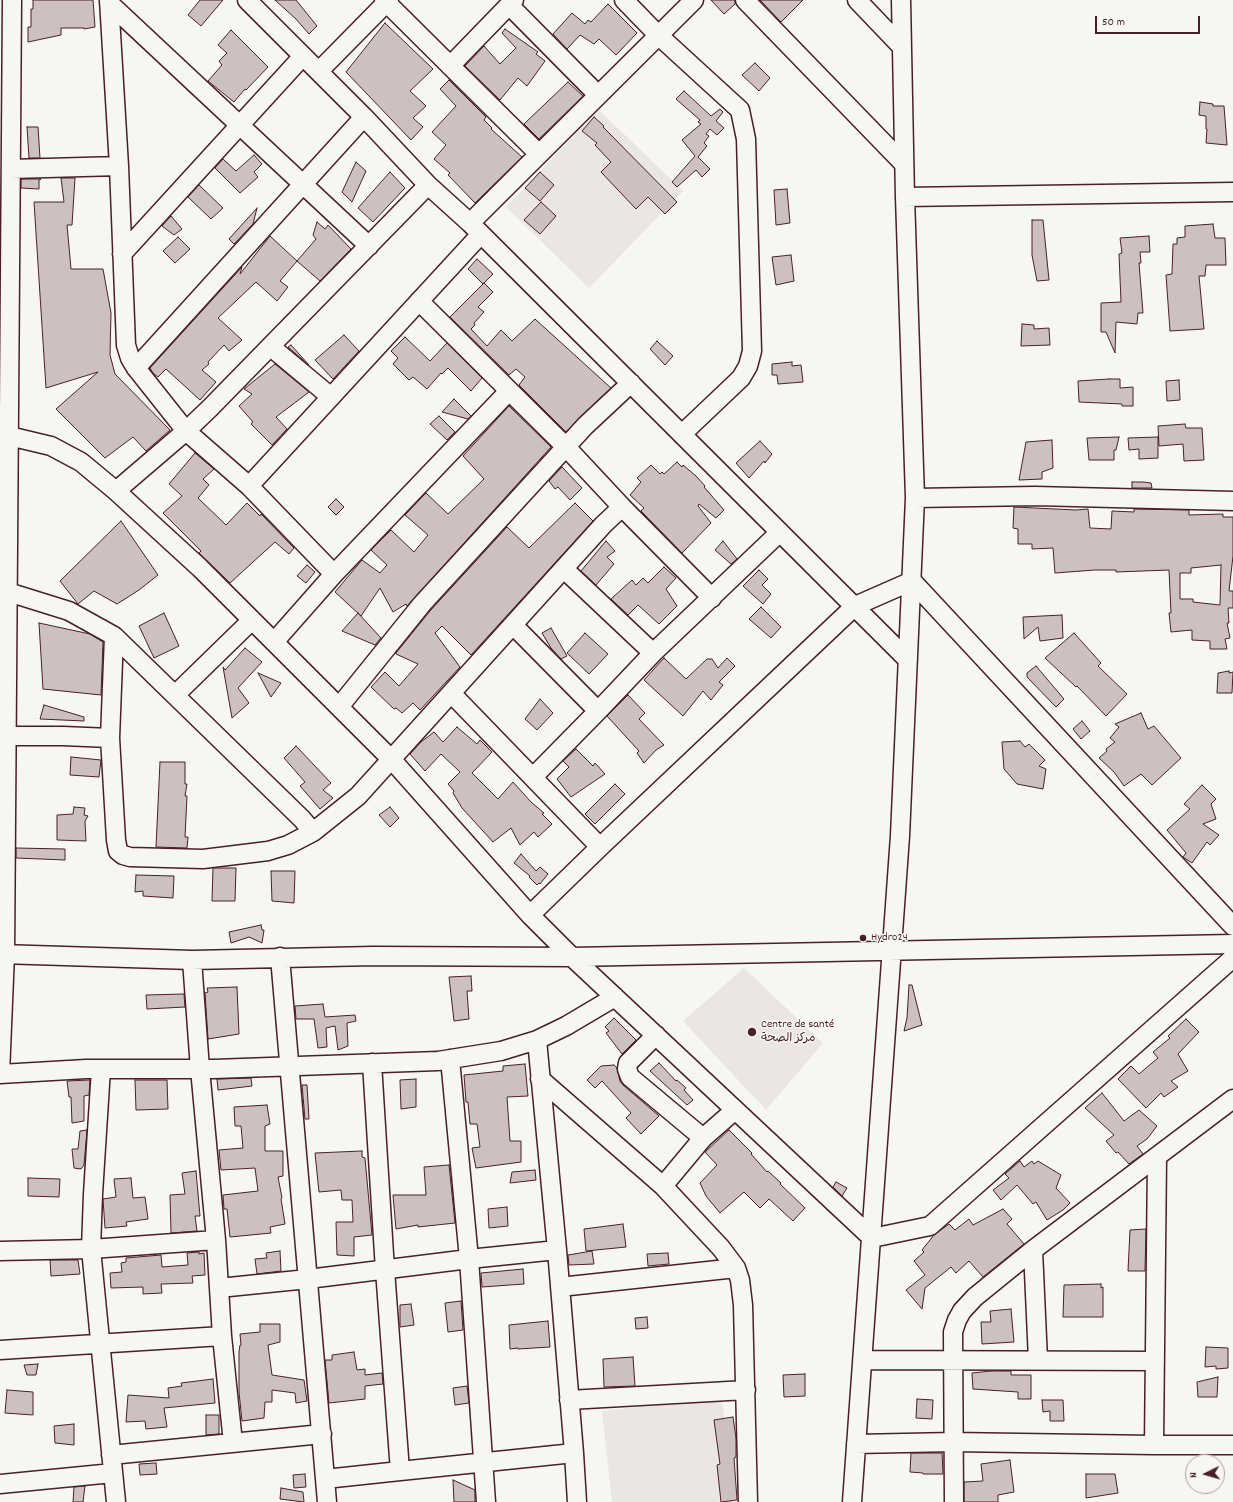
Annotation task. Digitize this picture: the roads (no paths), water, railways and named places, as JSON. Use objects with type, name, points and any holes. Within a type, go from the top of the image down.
[{"type":"street","points":[[12,0],[6,143],[11,169],[4,436],[8,592],[7,736],[3,763],[3,954],[0,1074],[101,1069],[200,1069],[438,1061],[501,1051],[536,1040],[566,1026],[615,996]]},
{"type":"street","points":[[247,0],[364,117],[428,185],[476,228],[856,606],[908,660]]},
{"type":"street","points":[[624,0],[658,35],[740,110],[746,139],[752,351],[748,366],[741,378],[682,434]]},
{"type":"street","points":[[249,486],[419,301],[476,228],[539,154],[694,0]]},
{"type":"street","points":[[745,0],[808,63],[904,164]]},
{"type":"street","points":[[858,0],[901,46]]},
{"type":"street","points":[[852,1502],[900,836],[915,498],[904,164],[901,0]]},
{"type":"street","points":[[319,72],[386,1],[539,154]]},
{"type":"street","points":[[109,2],[369,246]]},
{"type":"street","points":[[109,2],[119,166],[126,345],[130,358],[136,368],[186,431],[249,486],[334,574]]},
{"type":"street","points":[[450,66],[511,2],[598,95]]},
{"type":"street","points":[[122,254],[303,56]]},
{"type":"street","points":[[136,368],[364,117]]},
{"type":"street","points":[[11,169],[119,166]]},
{"type":"street","points":[[116,491],[186,431],[271,347],[428,185]]},
{"type":"street","points":[[905,197],[1233,192]]},
{"type":"street","points":[[419,301],[566,447],[622,507],[712,598]]},
{"type":"street","points":[[271,347],[331,397]]},
{"type":"street","points":[[339,707],[422,604],[585,426],[631,383]]},
{"type":"street","points":[[274,642],[334,574],[509,391]]},
{"type":"street","points":[[4,436],[51,446],[82,462],[200,568],[392,760],[530,915],[572,957],[872,1238]]},
{"type":"street","points":[[915,498],[1035,496],[1233,501]]},
{"type":"street","points":[[114,636],[110,738],[116,840],[118,851],[123,855],[130,857],[204,858],[268,851],[288,846],[313,832],[358,796],[603,525],[622,507]]},
{"type":"street","points":[[533,777],[653,653],[780,532]]},
{"type":"street","points":[[564,569],[653,653]]},
{"type":"street","points":[[530,915],[856,606],[912,581]]},
{"type":"street","points":[[912,581],[1233,926]]},
{"type":"street","points":[[8,592],[69,611],[114,636],[302,819],[313,832]]},
{"type":"street","points":[[175,695],[252,620]]},
{"type":"street","points":[[513,625],[598,711]]},
{"type":"street","points":[[451,693],[600,847]]},
{"type":"street","points":[[7,736],[110,738]]},
{"type":"street","points":[[3,954],[192,960],[373,956],[572,957],[1233,944]]},
{"type":"street","points":[[280,957],[327,1502]]},
{"type":"street","points":[[872,1238],[930,1226],[1233,958]]},
{"type":"street","points":[[192,960],[200,1069],[216,1240],[222,1336],[233,1443]]},
{"type":"street","points":[[656,1035],[628,1063],[627,1069],[630,1076],[703,1138]]},
{"type":"street","points":[[536,1040],[557,1250],[577,1502]]},
{"type":"street","points":[[450,1059],[469,1259],[486,1502]]},
{"type":"street","points":[[372,1063],[385,1270],[400,1471]]},
{"type":"street","points":[[101,1069],[91,1249],[116,1502]]},
{"type":"street","points":[[540,1079],[663,1186],[721,1248],[736,1268],[740,1280],[743,1306],[748,1502]]},
{"type":"street","points":[[954,1502],[953,1332],[962,1310],[975,1297],[1033,1250],[1233,1099]]},
{"type":"street","points":[[663,1186],[703,1138],[735,1110]]},
{"type":"street","points":[[1154,1445],[1157,1157]]},
{"type":"street","points":[[0,1251],[91,1249],[216,1240]]},
{"type":"street","points":[[219,1288],[557,1250]]},
{"type":"street","points":[[1033,1250],[1038,1360]]},
{"type":"street","points":[[560,1287],[736,1268]]},
{"type":"street","points":[[0,1350],[222,1336]]},
{"type":"street","points":[[863,1360],[1155,1361]]},
{"type":"street","points":[[569,1400],[746,1390]]},
{"type":"street","points":[[112,1455],[322,1434]]},
{"type":"street","points":[[856,1444],[953,1442],[1233,1445]]},
{"type":"street","points":[[325,1479],[483,1461],[574,1453]]},
{"type":"street","points":[[0,1484],[113,1473]]},
{"type":"place","name":"Hydro24","points":[[863,938]]},
{"type":"place","name":"Centre de santé مركز الصحة","points":[[752,1032]]}]
